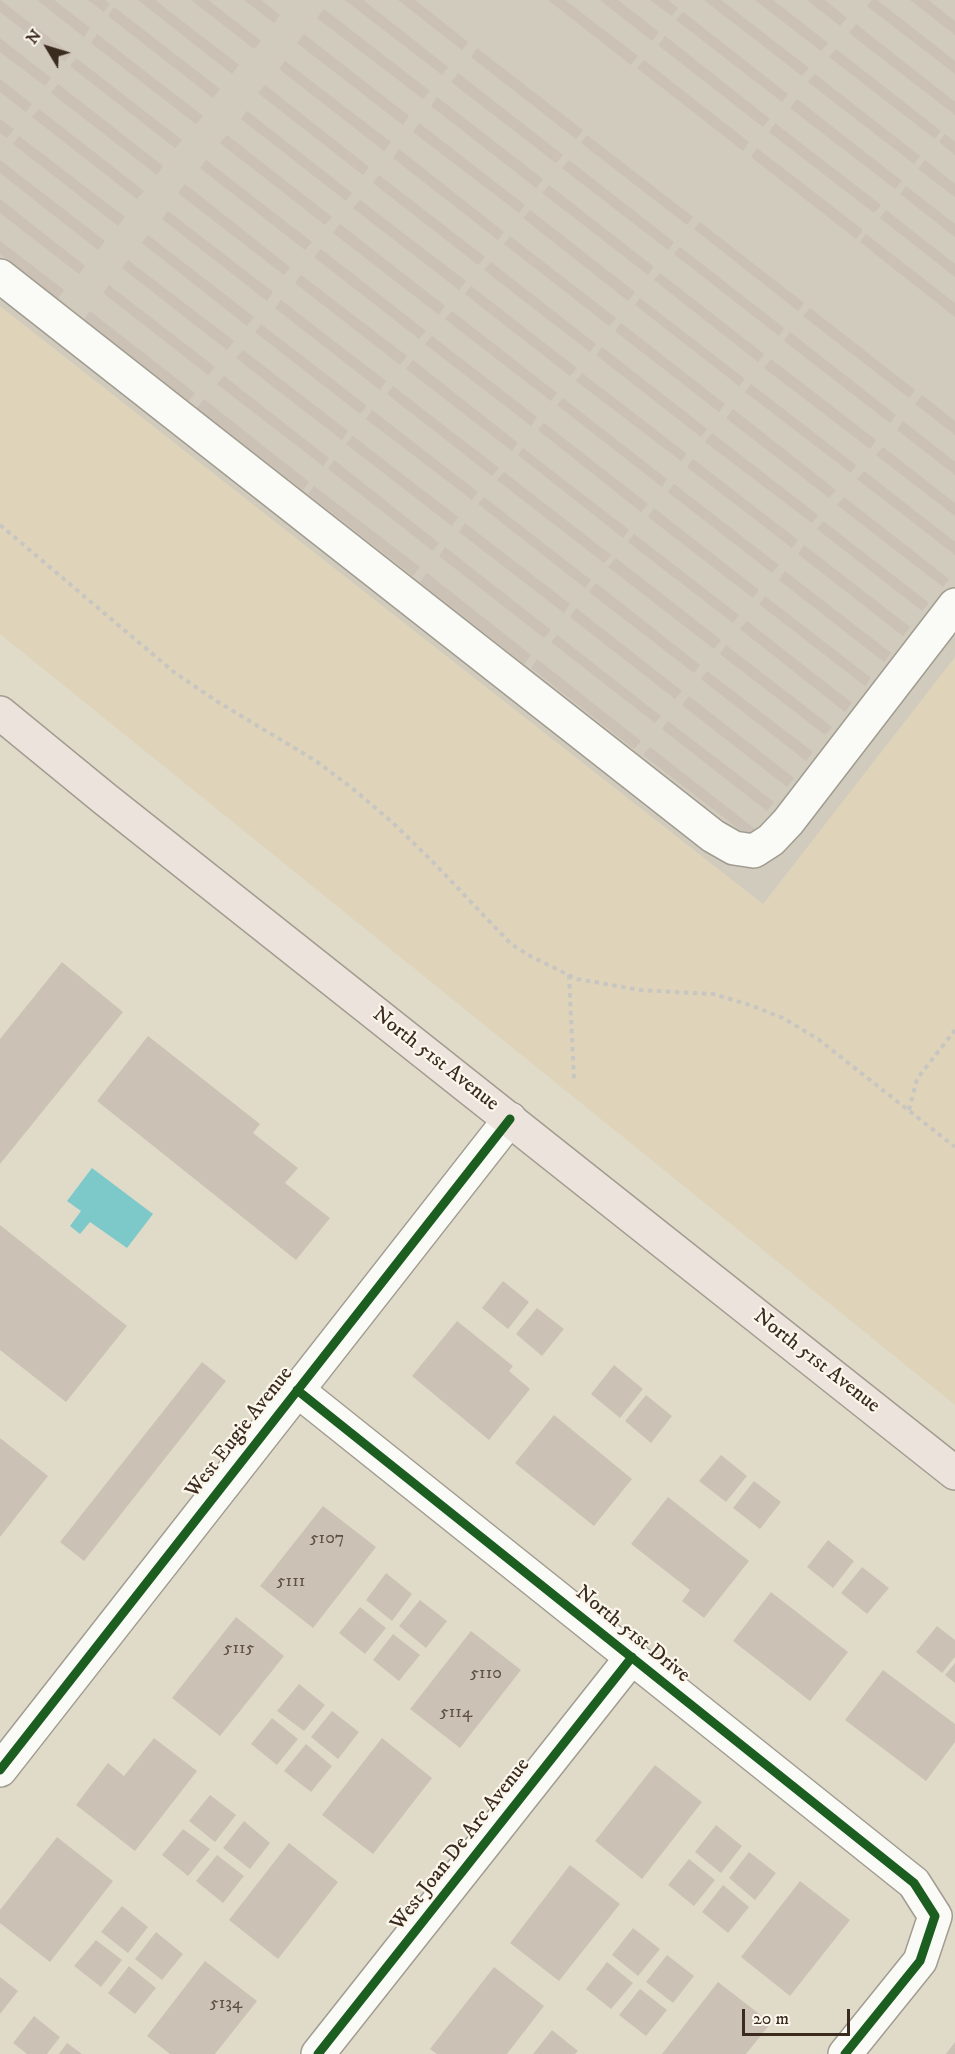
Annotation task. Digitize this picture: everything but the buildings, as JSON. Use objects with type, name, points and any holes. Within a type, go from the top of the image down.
[{"type":"main road","name":"North 51st Avenue","points":[[0,713],[105,799],[955,1473]]},
{"type":"street","points":[[0,276],[713,836],[734,848],[754,851],[771,840],[788,822],[955,605]]},
{"type":"street","name":"West Eugie Avenue","points":[[0,1770],[510,1119]]},
{"type":"street","name":"North 51st Drive","points":[[297,1390],[914,1882],[935,1916],[920,1961],[845,2054]]},
{"type":"street","name":"West Joan De Arc Avenue","points":[[318,2054],[632,1657]]},
{"type":"path","points":[[0,525],[175,673],[218,702],[316,760],[352,788],[392,822],[431,860],[511,944],[577,979],[640,990],[713,994],[772,1013],[818,1039],[955,1147]]},
{"type":"path","points":[[569,975],[574,1079]]},
{"type":"path","points":[[909,1110],[917,1079],[955,1030]]},
{"type":"shaded area","points":[[0,0],[955,0],[955,1405],[0,634]]},
{"type":"shaded area","points":[[0,0],[955,0],[955,657],[763,904],[0,306]]},
{"type":"water","points":[[92,1168],[153,1214],[127,1248],[90,1222],[80,1234],[70,1226],[81,1211],[67,1201]]},
{"type":"cycle path","points":[[0,1770],[510,1119]]},
{"type":"cycle path","points":[[297,1390],[914,1883],[935,1916],[920,1961],[845,2054]]},
{"type":"cycle path","points":[[318,2054],[632,1657]]}]
